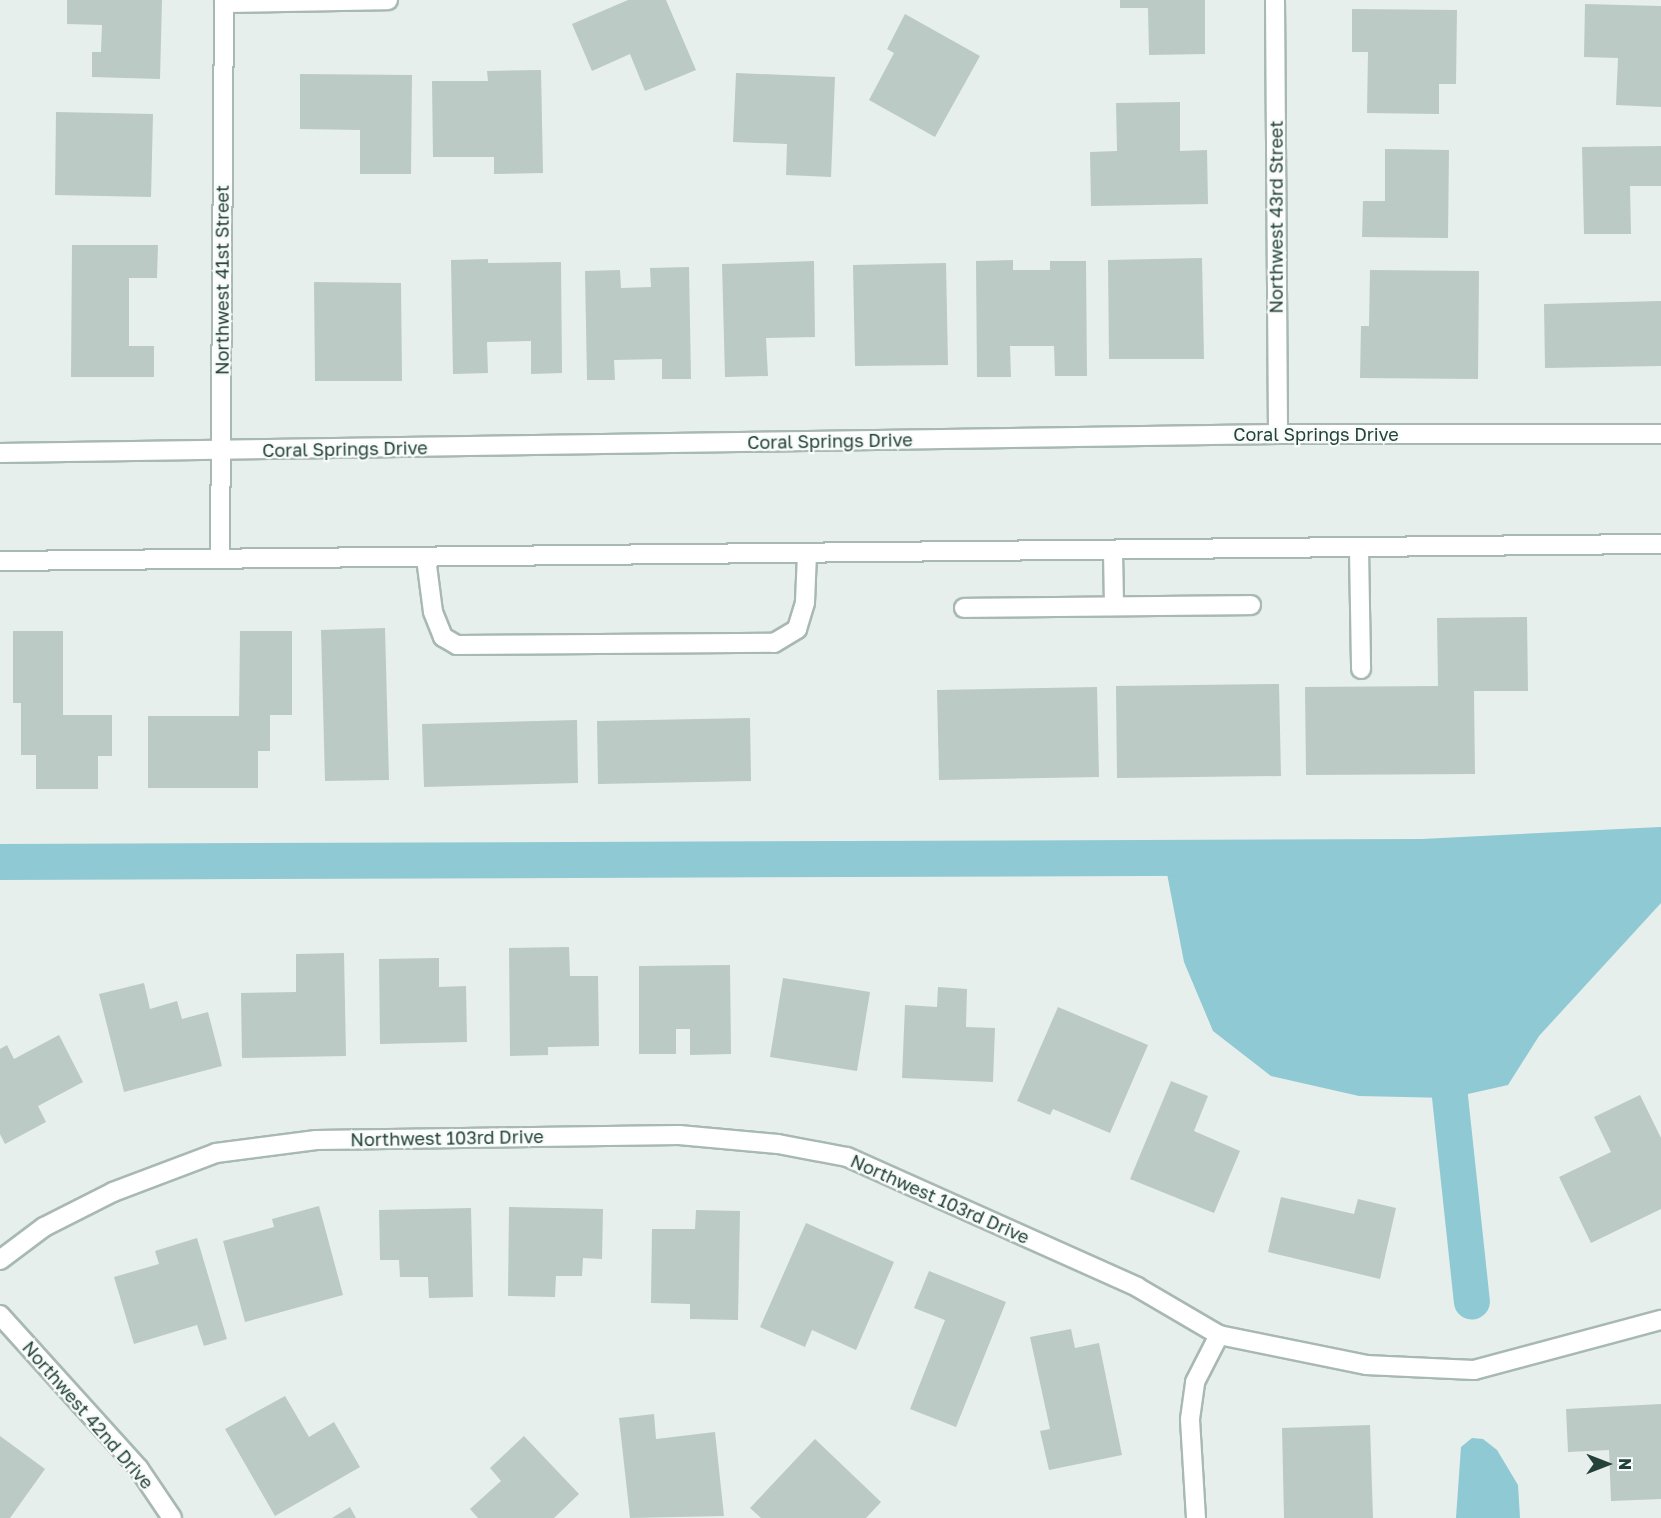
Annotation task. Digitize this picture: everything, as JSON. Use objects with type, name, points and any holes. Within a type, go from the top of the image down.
[{"type":"street","points":[[224,2],[388,0]]},
{"type":"street","name":"Northwest 43rd Street","points":[[1275,0],[1278,434]]},
{"type":"street","name":"Northwest 41st Street","points":[[220,559],[224,2]]},
{"type":"street","name":"Coral Springs Drive","points":[[0,453],[1278,434],[1661,434]]},
{"type":"street","points":[[0,561],[1359,550],[1661,544]]},
{"type":"street","points":[[1359,550],[1361,669]]},
{"type":"street","points":[[1113,552],[1114,606]]},
{"type":"street","points":[[426,558],[433,612],[443,637],[457,645],[774,643],[797,629],[805,602],[807,555]]},
{"type":"street","points":[[964,608],[1251,605]]},
{"type":"street","name":"Northwest 103rd Drive","points":[[0,1260],[44,1227],[113,1192],[216,1153],[316,1140],[679,1135],[778,1144],[847,1157],[1137,1287],[1219,1335],[1366,1365],[1474,1370],[1661,1320]]},
{"type":"street","name":"Northwest 42nd Drive","points":[[0,1315],[139,1469],[172,1518]]},
{"type":"street","points":[[1196,1518],[1190,1419],[1195,1382],[1219,1335]]},
{"type":"water","points":[[1661,845],[1661,903],[1539,1036],[1508,1085],[1450,1098],[1359,1096],[1271,1076],[1213,1031],[1184,962],[1164,858],[1423,857]]},
{"type":"water","points":[[1472,1438],[1483,1439],[1497,1450],[1518,1485],[1520,1518],[1456,1518],[1461,1447]]},
{"type":"building","points":[[67,0],[162,0],[160,79],[92,77],[92,52],[101,52],[102,25],[67,24]]},
{"type":"building","points":[[628,0],[666,0],[696,70],[645,91],[630,54],[592,71],[572,24]]},
{"type":"building","points":[[1120,0],[1205,0],[1205,54],[1149,55],[1148,8],[1120,8]]},
{"type":"building","points":[[1585,4],[1661,6],[1661,107],[1616,105],[1618,58],[1584,57]]},
{"type":"building","points":[[1352,9],[1457,10],[1456,84],[1439,84],[1439,114],[1367,113],[1368,52],[1352,52]]},
{"type":"building","points":[[905,14],[980,56],[935,137],[869,100],[894,53],[887,49]]},
{"type":"building","points":[[541,70],[543,173],[494,174],[494,157],[433,157],[432,81],[488,81],[487,71]]},
{"type":"building","points":[[736,73],[835,77],[831,177],[786,175],[787,144],[733,142]]},
{"type":"building","points":[[300,74],[412,75],[411,174],[360,174],[360,130],[300,129]]},
{"type":"building","points":[[1180,102],[1180,151],[1207,150],[1208,204],[1091,206],[1090,152],[1117,151],[1116,103]]},
{"type":"building","points":[[56,112],[153,114],[151,197],[55,195]]},
{"type":"building","points":[[1661,146],[1661,186],[1630,186],[1631,234],[1584,234],[1582,147]]},
{"type":"building","points":[[1385,149],[1449,150],[1448,238],[1362,237],[1363,201],[1385,201]]},
{"type":"building","points":[[72,245],[158,245],[157,278],[129,278],[129,346],[154,346],[154,377],[71,377]]},
{"type":"building","points":[[1202,258],[1204,359],[1109,359],[1108,260]]},
{"type":"building","points":[[488,259],[488,263],[561,262],[562,373],[531,374],[531,341],[487,342],[488,373],[453,374],[451,260]]},
{"type":"building","points":[[1013,260],[1013,270],[1050,270],[1050,261],[1086,261],[1087,376],[1055,376],[1054,346],[1010,346],[1011,377],[977,377],[976,261]]},
{"type":"building","points":[[814,261],[815,337],[766,338],[768,376],[725,377],[722,264]]},
{"type":"building","points":[[946,263],[948,365],[855,366],[853,265]]},
{"type":"building","points":[[689,267],[691,379],[662,379],[662,359],[614,360],[615,380],[587,380],[585,271],[620,270],[621,288],[651,287],[650,268]]},
{"type":"building","points":[[1370,270],[1479,271],[1478,379],[1360,378],[1361,326],[1369,326]]},
{"type":"building","points":[[314,282],[401,283],[402,381],[315,381]]},
{"type":"building","points":[[1661,301],[1661,366],[1545,368],[1544,304]]},
{"type":"building","points":[[1527,617],[1528,691],[1474,691],[1475,774],[1306,775],[1305,687],[1438,686],[1437,618]]},
{"type":"building","points":[[385,628],[389,780],[325,781],[321,630]]},
{"type":"building","points":[[13,631],[63,631],[63,715],[112,715],[112,756],[98,756],[98,789],[36,789],[36,755],[21,755],[21,703],[13,703]]},
{"type":"building","points":[[240,631],[292,631],[292,715],[270,715],[270,751],[258,751],[258,788],[148,788],[148,716],[239,716]]},
{"type":"building","points":[[1279,684],[1281,776],[1117,778],[1116,686]]},
{"type":"building","points":[[1097,687],[1099,777],[939,780],[937,690]]},
{"type":"building","points":[[750,718],[751,781],[598,784],[597,721]]},
{"type":"building","points":[[577,720],[578,783],[424,787],[422,724]]},
{"type":"building","points":[[569,947],[570,976],[598,976],[599,1046],[548,1047],[548,1055],[510,1056],[509,948]]},
{"type":"building","points":[[344,953],[346,1056],[242,1058],[241,993],[296,992],[296,954]]},
{"type":"building","points":[[439,958],[439,987],[466,986],[467,1042],[380,1044],[379,959]]},
{"type":"building","points":[[730,965],[731,1054],[690,1055],[690,1029],[676,1029],[676,1054],[639,1054],[639,966]]},
{"type":"building","points":[[783,978],[870,992],[857,1071],[770,1057]]},
{"type":"building","points":[[144,983],[150,1009],[177,1001],[182,1019],[208,1012],[222,1066],[124,1092],[99,994]]},
{"type":"building","points":[[938,987],[967,989],[966,1027],[995,1028],[993,1082],[902,1078],[905,1005],[937,1007]]},
{"type":"building","points":[[1058,1007],[1148,1045],[1110,1133],[1053,1109],[1050,1115],[1017,1101]]},
{"type":"building","points":[[59,1035],[83,1082],[38,1106],[46,1122],[5,1144],[0,1134],[0,1049],[7,1045],[14,1059]]},
{"type":"building","points":[[1171,1081],[1208,1096],[1194,1131],[1240,1151],[1214,1213],[1130,1179]]},
{"type":"building","points":[[1640,1095],[1661,1138],[1661,1209],[1591,1243],[1559,1177],[1611,1152],[1594,1117]]},
{"type":"building","points":[[1281,1197],[1354,1214],[1358,1199],[1396,1208],[1380,1279],[1268,1252]]},
{"type":"building","points":[[319,1206],[343,1295],[245,1322],[223,1241],[274,1227],[272,1219]]},
{"type":"building","points":[[509,1207],[603,1209],[602,1259],[583,1258],[582,1276],[556,1276],[555,1297],[508,1296]]},
{"type":"building","points":[[471,1208],[473,1297],[429,1298],[428,1277],[400,1277],[399,1260],[380,1260],[379,1210]]},
{"type":"building","points":[[696,1210],[740,1211],[738,1320],[690,1319],[690,1304],[651,1303],[652,1229],[695,1229]]},
{"type":"building","points":[[806,1223],[894,1262],[856,1350],[812,1330],[805,1347],[760,1327]]},
{"type":"building","points":[[197,1238],[227,1339],[204,1346],[197,1325],[134,1344],[114,1277],[159,1264],[155,1251]]},
{"type":"building","points":[[929,1271],[1006,1302],[956,1427],[910,1409],[945,1320],[914,1308]]},
{"type":"building","points":[[1071,1329],[1075,1348],[1099,1343],[1122,1455],[1049,1470],[1040,1431],[1050,1429],[1030,1337]]},
{"type":"building","points":[[285,1396],[309,1437],[334,1422],[360,1467],[275,1516],[225,1429]]},
{"type":"building","points":[[1661,1404],[1661,1499],[1611,1501],[1609,1450],[1568,1452],[1566,1409]]},
{"type":"building","points":[[654,1414],[656,1439],[715,1432],[724,1516],[630,1518],[619,1418]]},
{"type":"building","points":[[1370,1425],[1373,1518],[1284,1518],[1282,1428]]},
{"type":"building","points":[[0,1436],[45,1469],[10,1518],[0,1518]]},
{"type":"building","points":[[524,1436],[579,1494],[554,1518],[478,1518],[470,1509],[501,1481],[490,1468]]},
{"type":"building","points":[[815,1439],[881,1502],[866,1518],[761,1518],[750,1508]]},
{"type":"building","points":[[350,1507],[356,1518],[332,1518]]},
{"type":"waterway","points":[[0,862],[1423,857],[1661,845]]},
{"type":"waterway","points":[[1445,1050],[1472,1302]]}]
